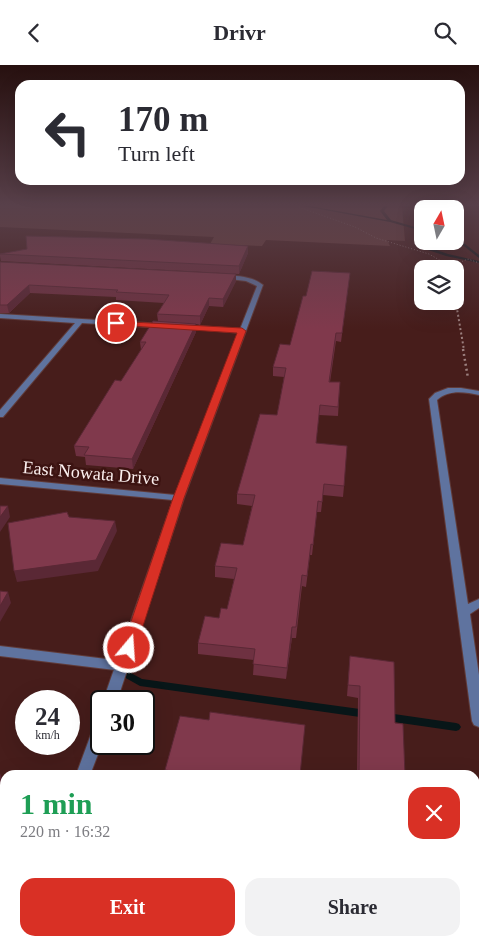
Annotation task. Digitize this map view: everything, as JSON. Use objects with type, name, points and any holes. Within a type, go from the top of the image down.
[{"type":"street","points":[[114,690],[179,498],[260,285],[254,281],[214,276]]},
{"type":"street","points":[[0,315],[242,331]]},
{"type":"street","points":[[0,415],[80,321]]},
{"type":"street","points":[[474,392],[442,392],[433,399],[479,721]]},
{"type":"street","name":"East Nowata Drive","points":[[0,481],[179,498]]},
{"type":"street","points":[[463,612],[479,603]]},
{"type":"street","points":[[0,651],[123,666]]},
{"type":"street","points":[[86,770],[91,755]]},
{"type":"path","points":[[409,247],[439,260]]},
{"type":"path","points":[[464,260],[468,259],[479,263]]},
{"type":"path","points":[[458,310],[474,392]]},
{"type":"building","points":[[27,247],[247,247],[239,266],[0,254],[27,249]]},
{"type":"building","points":[[0,262],[236,274],[223,299],[209,298],[200,316],[157,314],[169,295],[29,285],[7,305],[0,305]]},
{"type":"building","points":[[312,271],[350,273],[342,333],[336,333],[329,382],[340,382],[338,407],[320,405],[316,443],[347,446],[344,486],[324,484],[322,502],[318,501],[313,545],[311,544],[307,576],[302,575],[296,627],[292,627],[287,668],[253,664],[255,649],[198,643],[205,616],[219,618],[221,608],[227,609],[237,568],[215,566],[221,543],[243,545],[255,495],[237,494],[260,414],[277,415],[286,368],[273,367],[280,344],[290,345],[303,296],[306,296]]},
{"type":"building","points":[[153,321],[196,324],[132,459],[84,455],[89,447],[74,446],[115,380],[121,381],[146,342],[140,342]]},
{"type":"building","points":[[0,506],[8,506],[0,517]]},
{"type":"building","points":[[67,512],[69,517],[115,521],[96,560],[14,571],[8,523]]},
{"type":"building","points":[[0,591],[8,592],[0,606]]},
{"type":"building","points":[[350,656],[394,662],[395,723],[403,724],[405,770],[359,770],[360,686],[348,685]]},
{"type":"building","points":[[210,712],[305,725],[300,770],[165,770],[180,716],[209,720]]},
{"type":"waterway","points":[[467,247],[479,257]]},
{"type":"waterway","points":[[432,250],[479,262]]},
{"type":"waterway","points":[[118,670],[140,682],[367,714]]},
{"type":"waterway","points":[[387,717],[456,727]]},
{"type":"route","points":[[116,323],[242,331],[179,498],[129,648]]}]
